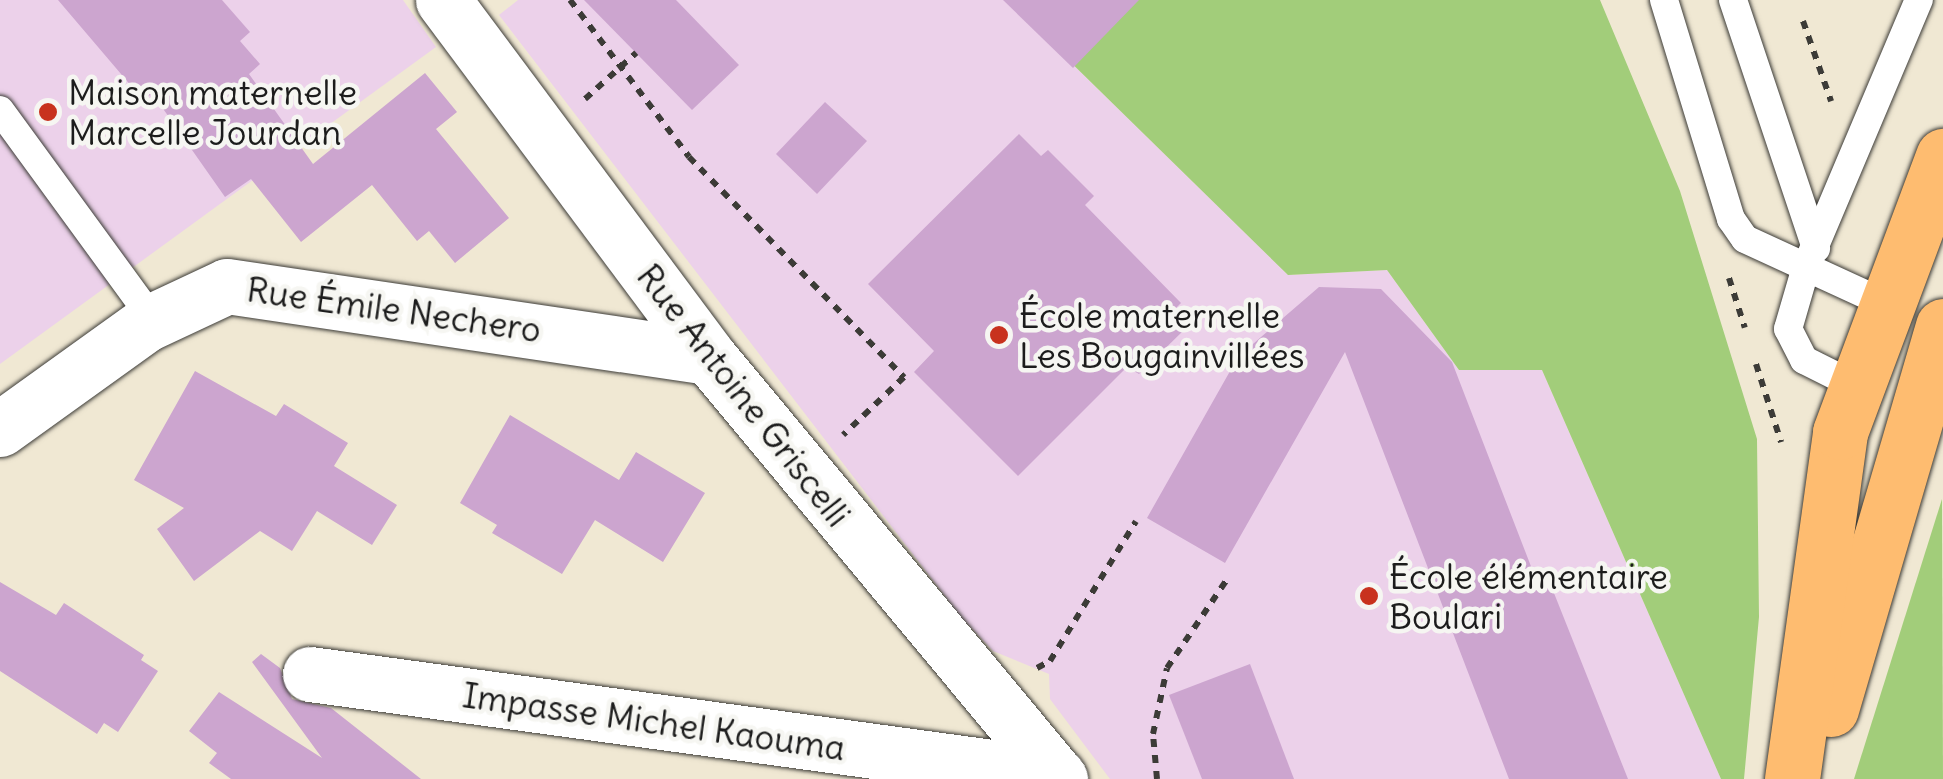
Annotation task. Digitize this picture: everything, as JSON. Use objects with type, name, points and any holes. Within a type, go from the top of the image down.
[{"type":"main road","points":[[1792,779],[1840,432],[1943,156]]},
{"type":"main road","points":[[1812,779],[1943,326]]},
{"type":"street","name":"Rue Antoine Griscelli","points":[[443,0],[709,358],[1059,778]]},
{"type":"street","name":"Rue Émile Nechero","points":[[0,429],[154,320],[206,292],[250,285],[709,358]]},
{"type":"street","name":"Impasse Michel Kaouma","points":[[310,674],[1059,778]]},
{"type":"lane","points":[[1664,0],[1730,219],[1745,239],[1811,258],[1886,304]]},
{"type":"lane","points":[[1733,0],[1811,258]]},
{"type":"lane","points":[[1856,386],[1804,360],[1788,329],[1811,258],[1919,0]]},
{"type":"lane","points":[[0,110],[154,320]]},
{"type":"path","points":[[570,0],[689,158],[904,377],[838,440]]},
{"type":"path","points":[[1803,21],[1834,107]]},
{"type":"path","points":[[573,110],[636,53]]},
{"type":"path","points":[[1028,674],[1050,661],[1136,521]]},
{"type":"path","points":[[1157,779],[1153,734],[1167,668],[1228,578]]},
{"type":"shaded area","points":[[0,0],[403,0],[436,47],[0,364]]},
{"type":"shaded area","points":[[518,0],[1007,0],[1288,275],[1387,270],[1459,370],[1542,370],[1721,779],[1110,779],[1050,699],[1049,674],[993,651],[961,617],[499,15]]},
{"type":"green space","points":[[1007,0],[1600,0],[1680,191],[1757,439],[1759,617],[1744,779],[1721,779],[1542,370],[1459,370],[1387,270],[1288,275]]},
{"type":"green space","points":[[1942,499],[1943,779],[1854,779]]},
{"type":"building","points":[[58,0],[222,0],[250,32],[240,41],[260,64],[249,74],[313,164],[425,73],[457,112],[436,129],[509,218],[455,263],[429,231],[417,241],[372,185],[301,242],[251,179],[225,197],[152,93],[144,101]]},
{"type":"building","points":[[584,0],[676,0],[739,65],[692,110]]},
{"type":"building","points":[[1003,0],[1139,0],[1073,68]]},
{"type":"building","points":[[825,102],[867,141],[817,194],[776,154]]},
{"type":"building","points":[[1019,134],[1041,156],[1048,150],[1094,196],[1085,205],[1181,303],[1165,319],[1184,330],[1139,374],[1127,367],[1018,476],[914,372],[934,351],[868,284]]},
{"type":"building","points":[[1319,287],[1381,289],[1452,362],[1537,582],[1548,578],[1628,779],[1509,779],[1345,352],[1225,563],[1147,518],[1238,357]]},
{"type":"building","points":[[195,371],[276,416],[284,404],[348,443],[334,466],[397,505],[372,545],[317,511],[292,551],[260,531],[194,581],[157,529],[184,508],[134,480]]},
{"type":"building","points":[[510,415],[619,480],[636,452],[705,493],[663,562],[595,520],[562,574],[492,533],[497,525],[460,503]]},
{"type":"building","points":[[0,582],[56,615],[64,603],[144,655],[141,660],[158,671],[118,732],[104,723],[97,734],[0,671]]},
{"type":"building","points":[[261,654],[280,668],[292,699],[331,708],[421,779],[231,779],[209,763],[217,753],[189,731],[219,692],[322,758],[252,662]]},
{"type":"building","points":[[1250,664],[1294,779],[1202,779],[1169,695]]},
{"type":"place","name":"Maison maternelle Marcelle Jourdan","points":[[48,112]]},
{"type":"place","name":"École maternelle Les Bougainvillées","points":[[999,335]]},
{"type":"place","name":"École élémentaire Boulari","points":[[1369,596]]}]
